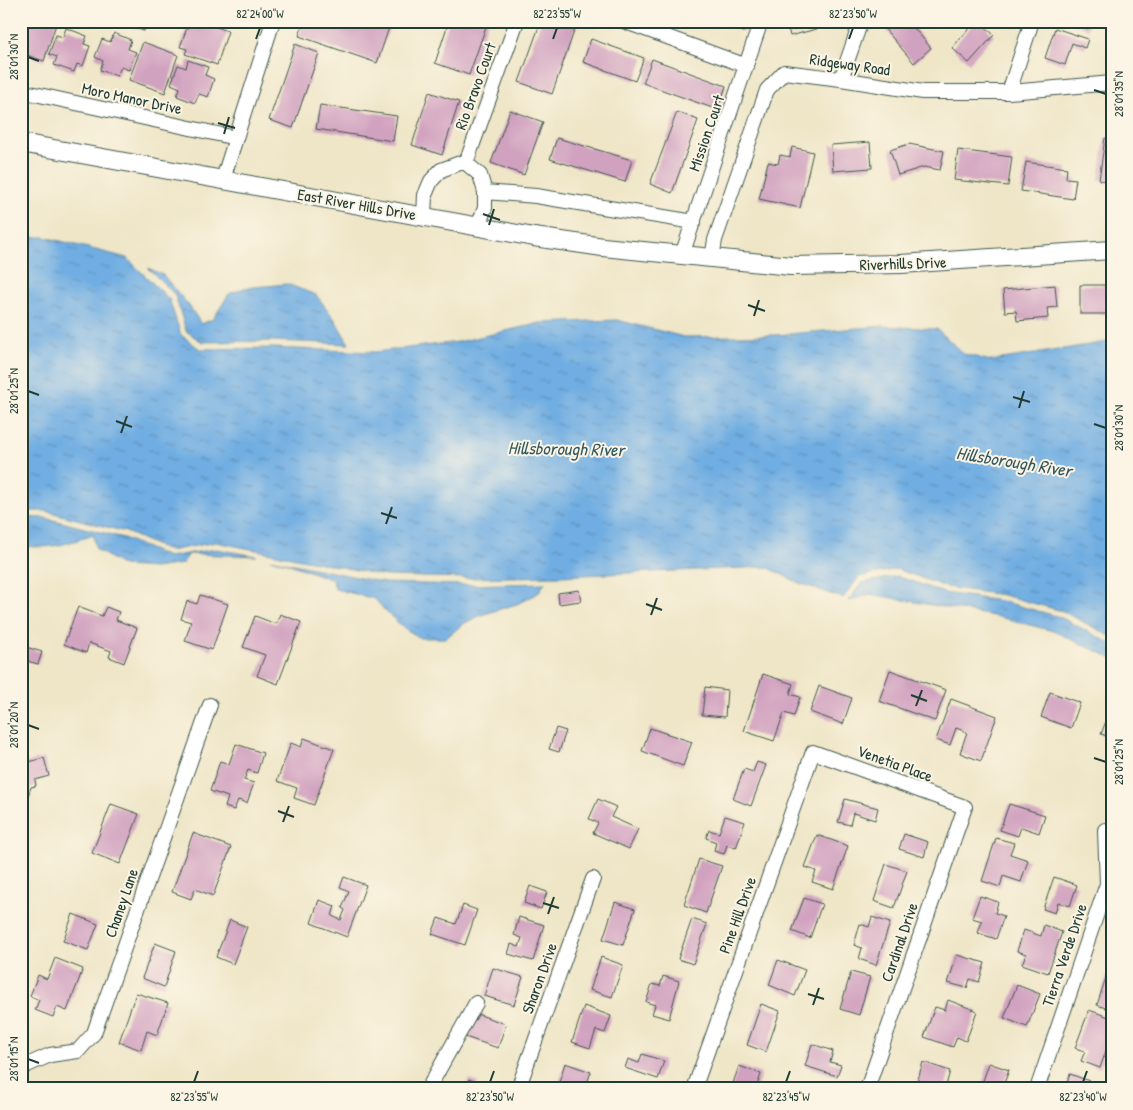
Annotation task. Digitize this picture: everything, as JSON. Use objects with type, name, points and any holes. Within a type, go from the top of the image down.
[{"type":"street","points":[[223,179],[273,21]]},
{"type":"street","name":"Rio Bravo Court","points":[[466,163],[517,21]]},
{"type":"street","points":[[623,21],[747,66]]},
{"type":"street","name":"Mission Court","points":[[688,256],[694,222],[761,21]]},
{"type":"street","points":[[841,79],[861,21]]},
{"type":"street","points":[[1009,92],[1032,21]]},
{"type":"street","name":"Ridgeway Road","points":[[712,258],[715,240],[767,90],[784,72],[923,92],[1009,92],[1112,83]]},
{"type":"street","name":"Moro Manor Drive","points":[[21,91],[236,138]]},
{"type":"street","name":"East River Hills Drive","points":[[21,143],[478,226],[603,247],[688,256]]},
{"type":"street","points":[[424,216],[425,195],[431,182],[441,170],[460,163],[466,163],[480,175],[485,192],[485,208],[478,226]]},
{"type":"street","points":[[485,192],[536,196],[694,222]]},
{"type":"street","name":"Riverhills Drive","points":[[688,256],[791,266],[901,264],[1112,250]]},
{"type":"street","name":"Chaney Lane","points":[[21,1070],[25,1066],[50,1055],[78,1050],[94,1033],[210,705]]},
{"type":"street","name":"Venetia Place","points":[[813,752],[965,806]]},
{"type":"street","name":"Pine Hill Drive","points":[[694,1089],[813,752]]},
{"type":"street","name":"Cardinal Drive","points":[[867,1089],[965,806]]},
{"type":"street","name":"Tierra Verde Drive","points":[[1037,1089],[1107,884],[1105,830]]},
{"type":"street","name":"Sharon Drive","points":[[518,1089],[593,879]]},
{"type":"street","points":[[428,1089],[476,1003]]},
{"type":"water","name":"Hillsborough River","points":[[21,237],[45,237],[127,258],[169,299],[181,335],[200,349],[273,348],[375,352],[458,342],[540,323],[617,320],[684,337],[776,335],[882,326],[937,329],[964,354],[991,361],[1112,341],[1112,637],[1062,611],[1003,595],[946,587],[897,569],[859,577],[843,598],[799,583],[767,567],[560,576],[466,578],[386,576],[216,542],[169,551],[126,532],[46,511],[21,511]]},
{"type":"water","points":[[148,268],[163,275],[190,307],[201,324],[213,319],[229,294],[244,288],[287,284],[316,295],[334,318],[349,344],[273,341],[202,342],[186,331],[175,295]]},
{"type":"water","points":[[21,517],[45,518],[124,538],[168,557],[216,549],[257,556],[189,554],[182,564],[154,568],[123,566],[96,549],[93,534],[58,545],[41,547],[21,546]]},
{"type":"water","points":[[270,559],[385,583],[465,585],[545,583],[538,593],[517,604],[481,615],[463,624],[446,638],[420,638],[404,628],[375,599],[335,589],[333,580],[287,563]]},
{"type":"water","points":[[897,576],[944,593],[1001,601],[1060,617],[1112,644],[1112,658],[1053,631],[999,617],[870,594],[848,601],[862,583]]},
{"type":"building","points":[[21,21],[57,21],[44,61],[21,53]]},
{"type":"building","points":[[132,21],[148,21],[144,31],[130,26]]},
{"type":"building","points":[[199,21],[228,31],[217,65],[185,54],[187,49],[180,47],[189,22],[198,25]]},
{"type":"building","points":[[304,21],[380,21],[390,25],[377,63],[299,36]]},
{"type":"building","points":[[449,21],[488,21],[469,75],[435,63]]},
{"type":"building","points":[[541,21],[571,21],[577,23],[552,94],[519,82]]},
{"type":"building","points":[[715,21],[748,21],[744,32]]},
{"type":"building","points":[[786,21],[819,21],[820,28],[790,36]]},
{"type":"building","points":[[892,21],[908,21],[931,48],[914,63],[884,28]]},
{"type":"building","points":[[976,21],[979,21],[994,35],[969,63],[952,48]]},
{"type":"building","points":[[1067,21],[1091,21],[1088,29]]},
{"type":"building","points":[[66,28],[87,36],[84,44],[90,46],[83,66],[77,64],[74,72],[54,65],[57,57],[49,54],[56,35],[63,37]]},
{"type":"building","points":[[1055,28],[1088,39],[1085,48],[1072,43],[1065,65],[1045,58]]},
{"type":"building","points":[[114,33],[131,40],[128,49],[136,52],[129,70],[121,67],[117,76],[100,70],[103,61],[95,57],[102,39],[110,42]]},
{"type":"building","points":[[591,39],[644,58],[635,81],[583,62]]},
{"type":"building","points":[[143,42],[178,55],[165,93],[129,80]]},
{"type":"building","points":[[295,44],[319,53],[293,128],[269,120]]},
{"type":"building","points":[[652,59],[726,86],[718,110],[643,83]]},
{"type":"building","points":[[188,60],[208,67],[205,75],[214,79],[208,97],[199,94],[195,103],[177,96],[180,88],[171,84],[178,65],[186,68]]},
{"type":"building","points":[[429,92],[459,102],[442,155],[412,145]]},
{"type":"building","points":[[320,105],[397,116],[393,141],[316,129]]},
{"type":"building","points":[[510,110],[543,122],[524,175],[491,163]]},
{"type":"building","points":[[677,112],[698,120],[672,193],[650,184]]},
{"type":"building","points":[[557,138],[632,160],[625,182],[550,159]]},
{"type":"building","points":[[1105,138],[1112,139],[1112,182],[1099,180]]},
{"type":"building","points":[[870,142],[872,168],[833,171],[831,145]]},
{"type":"building","points":[[909,144],[944,151],[940,170],[924,167],[898,175],[890,150]]},
{"type":"building","points":[[792,147],[813,152],[800,208],[759,199],[768,162],[778,164],[780,155],[790,157]]},
{"type":"building","points":[[958,150],[1012,157],[1008,186],[954,180]]},
{"type":"building","points":[[1026,162],[1067,168],[1066,178],[1076,179],[1073,199],[1021,191]]},
{"type":"building","points":[[1055,285],[1057,307],[1047,308],[1048,318],[1017,321],[1016,311],[1005,312],[1003,290]]},
{"type":"building","points":[[1080,285],[1112,285],[1112,314],[1080,314]]},
{"type":"building","points":[[579,590],[581,601],[559,604],[558,593]]},
{"type":"building","points":[[200,595],[228,604],[212,650],[185,641],[191,622],[181,619],[187,601],[197,604]]},
{"type":"building","points":[[78,607],[102,616],[106,607],[119,612],[116,620],[137,628],[124,663],[109,657],[111,651],[89,643],[86,653],[64,644]]},
{"type":"building","points":[[280,614],[301,622],[278,684],[257,676],[265,655],[243,647],[255,616],[276,624]]},
{"type":"building","points":[[26,647],[42,652],[38,664],[23,660]]},
{"type":"building","points":[[890,670],[946,690],[935,721],[879,701]]},
{"type":"building","points":[[763,674],[793,684],[790,694],[800,697],[794,716],[784,713],[774,741],[744,731]]},
{"type":"building","points":[[819,686],[852,698],[843,724],[810,712]]},
{"type":"building","points":[[705,687],[727,690],[725,717],[702,715]]},
{"type":"building","points":[[1050,692],[1080,703],[1071,728],[1041,717]]},
{"type":"building","points":[[951,699],[997,716],[981,761],[960,753],[967,732],[956,728],[950,745],[936,740]]},
{"type":"building","points":[[1112,706],[1112,738],[1101,734]]},
{"type":"building","points":[[556,728],[566,731],[559,752],[549,749]]},
{"type":"building","points":[[650,728],[692,742],[683,766],[642,751]]},
{"type":"building","points":[[304,738],[334,749],[314,805],[294,798],[297,788],[277,781],[291,743],[301,747]]},
{"type":"building","points":[[236,744],[263,753],[257,773],[248,770],[244,780],[254,783],[247,803],[238,800],[234,810],[225,807],[228,797],[210,791],[220,761],[229,764]]},
{"type":"building","points":[[44,758],[49,776],[35,780],[36,786],[31,787],[26,802],[21,801],[21,764]]},
{"type":"building","points":[[757,762],[766,765],[751,806],[733,799],[744,769],[753,772]]},
{"type":"building","points":[[598,799],[616,807],[611,817],[638,829],[629,849],[593,833],[598,823],[589,819]]},
{"type":"building","points":[[845,799],[878,808],[875,820],[853,813],[850,825],[838,822]]},
{"type":"building","points":[[111,804],[139,814],[120,864],[92,853]]},
{"type":"building","points":[[1009,804],[1045,815],[1039,833],[1021,827],[1018,836],[1000,830]]},
{"type":"building","points":[[725,816],[745,822],[736,848],[727,845],[724,854],[714,851],[716,842],[706,838],[709,830],[719,833]]},
{"type":"building","points":[[193,833],[231,847],[213,896],[195,889],[191,899],[172,892]]},
{"type":"building","points":[[904,834],[928,842],[924,857],[899,849]]},
{"type":"building","points":[[817,835],[848,846],[833,889],[812,882],[816,871],[805,867]]},
{"type":"building","points":[[996,838],[1014,843],[1010,854],[1028,860],[1021,882],[1003,876],[1000,887],[982,881]]},
{"type":"building","points":[[699,859],[722,866],[706,913],[684,905]]},
{"type":"building","points":[[886,864],[907,871],[894,908],[874,901]]},
{"type":"building","points":[[344,877],[366,885],[347,937],[311,923],[319,900],[335,906],[332,916],[341,920],[345,910],[342,908],[349,891],[340,887]]},
{"type":"building","points":[[1054,877],[1077,885],[1070,906],[1058,902],[1055,913],[1043,909]]},
{"type":"building","points":[[530,886],[547,892],[541,909],[524,903]]},
{"type":"building","points":[[980,896],[998,902],[995,913],[1004,916],[996,939],[978,933],[982,921],[972,918]]},
{"type":"building","points":[[804,898],[822,904],[810,938],[792,931]]},
{"type":"building","points":[[615,902],[635,909],[623,945],[603,939]]},
{"type":"building","points":[[463,905],[477,910],[465,945],[432,934],[438,918],[456,924]]},
{"type":"building","points":[[73,914],[98,924],[88,950],[63,941]]},
{"type":"building","points":[[519,917],[544,925],[533,961],[508,954],[511,944],[519,947],[522,938],[514,935]]},
{"type":"building","points":[[872,917],[890,923],[876,965],[859,959],[862,948],[854,945],[860,924],[869,927]]},
{"type":"building","points":[[692,919],[707,924],[693,964],[678,959]]},
{"type":"building","points":[[230,920],[247,927],[233,964],[216,957]]},
{"type":"building","points":[[1044,925],[1062,932],[1048,973],[1022,964],[1026,954],[1017,951],[1024,930],[1041,936]]},
{"type":"building","points":[[155,943],[176,951],[164,987],[142,978]]},
{"type":"building","points":[[957,955],[985,963],[979,982],[970,979],[967,988],[948,983]]},
{"type":"building","points":[[601,957],[623,965],[612,997],[590,990]]},
{"type":"building","points":[[55,958],[83,969],[67,1011],[57,1007],[53,1017],[35,1010],[39,1000],[30,996],[38,975],[47,979]]},
{"type":"building","points":[[778,960],[805,970],[795,996],[769,985]]},
{"type":"building","points":[[1112,962],[1112,1010],[1097,1005]]},
{"type":"building","points":[[493,968],[523,977],[514,1005],[484,996]]},
{"type":"building","points":[[851,972],[870,977],[859,1015],[840,1009]]},
{"type":"building","points":[[663,976],[679,981],[669,1019],[652,1014],[655,1005],[646,1002],[652,984],[660,986]]},
{"type":"building","points":[[1017,985],[1040,994],[1027,1027],[1004,1018]]},
{"type":"building","points":[[136,993],[168,1003],[157,1035],[147,1031],[141,1050],[119,1042]]},
{"type":"building","points":[[948,1000],[977,1011],[966,1041],[957,1037],[953,1047],[924,1037],[935,1007],[945,1010]]},
{"type":"building","points":[[761,1004],[780,1011],[766,1052],[747,1045]]},
{"type":"building","points":[[584,1006],[611,1016],[605,1033],[596,1030],[590,1048],[572,1042]]},
{"type":"building","points":[[1089,1010],[1112,1018],[1112,1050],[1107,1048],[1100,1068],[1081,1061],[1085,1051],[1075,1048]]},
{"type":"building","points":[[474,1013],[506,1024],[498,1048],[465,1037]]},
{"type":"building","points":[[812,1044],[833,1051],[830,1062],[841,1065],[837,1076],[805,1066]]},
{"type":"building","points":[[642,1054],[664,1061],[658,1079],[625,1068],[628,1059],[639,1063]]},
{"type":"building","points":[[923,1062],[950,1071],[945,1089],[915,1089]]},
{"type":"building","points":[[565,1063],[591,1072],[585,1089],[557,1089]]},
{"type":"building","points":[[989,1063],[1009,1070],[1002,1089],[994,1089],[982,1084]]},
{"type":"building","points":[[739,1066],[761,1074],[756,1089],[731,1089]]},
{"type":"building","points":[[1070,1074],[1092,1082],[1090,1089],[1065,1089]]},
{"type":"building","points":[[469,1079],[478,1083],[475,1089],[465,1089]]},
{"type":"building","points":[[615,1082],[634,1088],[634,1089],[613,1089]]}]
